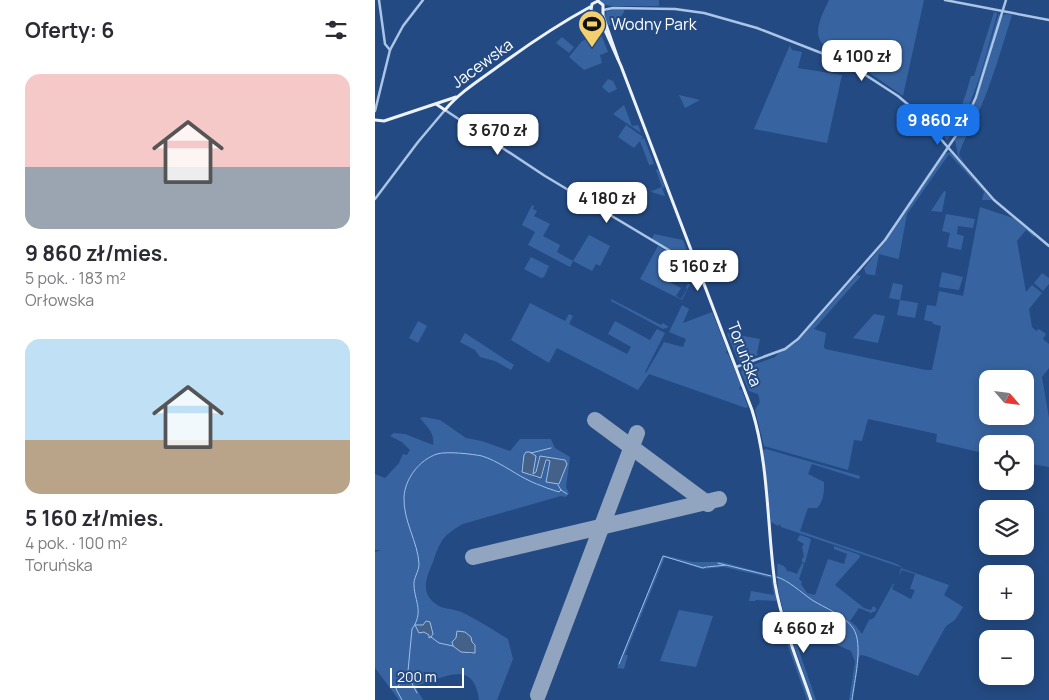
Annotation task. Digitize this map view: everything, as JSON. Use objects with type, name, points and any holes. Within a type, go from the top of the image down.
[{"type":"main road","name":"Jacewska","points":[[445,110],[456,97],[522,49],[598,0]]},
{"type":"main road","points":[[592,5],[597,14],[603,9],[598,0]]},
{"type":"main road","name":"Toruńska","points":[[603,9],[618,54],[618,60]]},
{"type":"main road","name":"Toruńska","points":[[597,14],[618,60],[752,410],[759,436],[775,584],[785,627],[811,700]]},
{"type":"main road","points":[[375,120],[384,121],[456,97]]},
{"type":"main road","points":[[437,104],[445,110]]},
{"type":"street","points":[[379,0],[385,44],[390,50]]},
{"type":"street","points":[[375,110],[390,50],[403,26],[423,0]]},
{"type":"street","points":[[945,0],[1049,20]]},
{"type":"street","points":[[736,367],[785,349],[798,339],[878,249],[963,124],[976,97],[1006,0]]},
{"type":"street","points":[[603,9],[675,8],[704,13],[757,28],[844,62],[899,96],[923,118],[985,190],[1003,208],[1049,246]]},
{"type":"street","points":[[445,110],[545,176],[688,263],[698,267]]},
{"type":"street","name":"Jacewska","points":[[375,199],[421,138],[445,110]]},
{"type":"street","points":[[688,263],[694,258]]},
{"type":"shaded area","points":[[599,0],[659,0],[659,6],[613,6],[606,5]]},
{"type":"shaded area","points":[[829,0],[924,0],[903,96],[861,67],[827,49],[822,43],[818,30],[822,14]]},
{"type":"shaded area","points":[[624,10],[624,12],[619,20],[608,26],[604,17],[607,11]]},
{"type":"shaded area","points":[[994,12],[997,15],[972,99],[965,115],[947,140],[922,112],[945,133],[950,127],[967,92],[971,76],[974,76]]},
{"type":"shaded area","points":[[999,13],[1000,17],[974,97]]},
{"type":"shaded area","points":[[1006,14],[1012,15],[995,68],[981,107],[959,155],[966,165],[958,156],[955,140],[971,111],[988,64],[1002,16]]},
{"type":"shaded area","points":[[601,34],[608,52],[600,55],[602,63],[584,70],[569,57],[582,41]]},
{"type":"shaded area","points":[[562,37],[574,47],[569,53],[556,43]]},
{"type":"shaded area","points":[[790,45],[792,50],[802,52],[798,68],[842,75],[827,143],[754,129]]},
{"type":"shaded area","points":[[608,79],[613,81],[617,89],[609,93],[602,87]]},
{"type":"shaded area","points":[[679,95],[700,100],[685,108]]},
{"type":"shaded area","points":[[974,97],[961,125],[952,139]]},
{"type":"shaded area","points":[[624,105],[632,126],[638,125],[641,133],[613,114]]},
{"type":"shaded area","points":[[626,125],[643,137],[640,140],[644,138],[654,164],[649,165],[640,141],[634,148],[618,137]]},
{"type":"shaded area","points":[[950,152],[992,200],[982,200],[984,192],[949,154],[907,214],[898,259],[879,254],[875,275],[881,276],[866,274],[864,268],[885,242],[945,154]]},
{"type":"shaded area","points":[[658,169],[665,187],[662,188],[665,196],[654,193],[643,185],[652,191],[662,187],[656,170]]},
{"type":"shaded area","points":[[944,191],[946,192],[942,212],[931,211]]},
{"type":"shaded area","points":[[532,205],[534,206],[533,209],[537,211],[534,216],[550,224],[543,236],[560,245],[557,252],[573,261],[570,267],[528,245],[535,232],[522,225]]},
{"type":"shaded area","points":[[980,207],[1013,218],[1035,235],[1034,237],[1026,230],[1017,241],[1026,292],[1032,285],[1042,293],[1029,309],[1032,327],[1036,331],[1039,329],[1046,334],[1043,339],[1049,344],[1049,368],[1042,377],[1049,418],[1049,467],[1034,464],[1034,435],[979,435],[979,452],[936,442],[937,434],[868,419],[862,441],[854,440],[848,470],[764,446],[755,410],[759,403],[758,394],[749,391],[741,372],[742,369],[775,357],[796,343],[857,275],[861,276],[814,329],[826,333],[825,349],[932,370],[941,326],[924,320],[927,305],[936,306],[939,291],[963,296]]},
{"type":"shaded area","points":[[946,214],[975,219],[973,228],[958,226],[957,234],[964,236],[961,250],[947,247],[950,233],[942,231]]},
{"type":"shaded area","points":[[654,234],[683,240],[690,259],[686,260],[652,239]]},
{"type":"shaded area","points":[[589,235],[610,246],[600,266],[596,264],[592,271],[573,261]]},
{"type":"shaded area","points":[[658,246],[678,258],[666,280],[681,288],[676,296],[681,299],[687,289],[686,287],[690,284],[682,300],[640,279]]},
{"type":"shaded area","points":[[531,257],[549,266],[544,277],[541,278],[524,269]]},
{"type":"shaded area","points":[[942,272],[963,277],[959,290],[939,287]]},
{"type":"shaded area","points":[[1042,273],[1049,278],[1049,284],[1043,291],[1034,283]]},
{"type":"shaded area","points":[[893,283],[903,285],[900,300],[889,298]]},
{"type":"shaded area","points":[[611,299],[661,325],[663,323],[669,327],[663,329],[611,301]]},
{"type":"shaded area","points":[[900,300],[918,303],[915,318],[897,315]]},
{"type":"shaded area","points":[[530,303],[565,321],[569,314],[573,316],[569,324],[627,354],[631,347],[608,334],[615,321],[650,340],[657,329],[665,333],[646,373],[664,342],[683,347],[686,339],[669,332],[682,305],[689,309],[683,323],[712,312],[727,350],[726,353],[741,385],[739,389],[742,390],[748,407],[746,408],[649,374],[638,390],[557,348],[549,363],[511,340]]},
{"type":"shaded area","points":[[874,314],[885,316],[878,343],[853,338]]},
{"type":"shaded area","points":[[418,321],[427,326],[418,343],[409,338]]},
{"type":"shaded area","points":[[465,333],[514,365],[511,370],[495,361],[480,357],[475,350],[460,342]]},
{"type":"shaded area","points":[[727,333],[760,339],[758,355],[741,361],[738,360]]},
{"type":"shaded area","points":[[420,418],[440,420],[466,438],[482,441],[510,451],[520,439],[551,439],[555,448],[570,457],[566,487],[569,493],[566,497],[561,496],[463,524],[443,539],[428,574],[426,591],[433,602],[441,607],[467,615],[508,639],[513,659],[497,700],[479,700],[476,687],[471,679],[464,675],[455,674],[415,686],[423,700],[399,700],[375,668],[375,552],[381,550],[375,550],[375,474],[385,478],[399,463],[403,454],[407,455],[410,450],[402,442],[390,436],[394,433],[405,434],[433,445],[432,434]],"holes":[[[525,453],[532,454],[533,474],[536,472],[539,457],[567,464],[546,479],[550,461],[547,460],[542,477],[536,478],[521,470]],[[426,621],[429,622],[433,634],[419,631],[415,625],[423,625]],[[458,631],[468,635],[475,645],[472,654],[461,652],[453,646]]]},
{"type":"shaded area","points":[[766,449],[860,476],[859,479],[812,464],[808,474],[824,482],[823,496],[817,508],[808,508],[800,531],[897,564],[903,568],[771,522],[763,450]]},
{"type":"shaded area","points":[[526,452],[536,456],[533,474],[536,472],[540,456],[565,460],[567,464],[559,484],[546,482],[550,461],[548,460],[546,460],[541,478],[522,472]]},
{"type":"shaded area","points":[[800,535],[811,540],[805,563],[802,562],[804,557],[802,547],[804,544],[797,540]]},
{"type":"shaded area","points":[[834,546],[860,555],[835,585],[864,608],[871,610],[873,606],[876,608],[876,611],[871,613],[859,608],[850,621],[862,634],[869,620],[874,618],[893,584],[892,589],[911,599],[915,590],[910,589],[915,574],[902,570],[899,576],[901,568],[949,585],[944,595],[963,607],[955,620],[946,626],[918,676],[861,655],[859,657],[853,700],[849,700],[855,662],[851,651],[789,624],[791,635],[789,635],[778,589],[777,564],[784,566],[788,572],[797,574],[802,563],[804,564],[799,579],[802,582],[801,584],[807,593],[815,595],[828,559],[844,564],[847,554],[834,549]]},
{"type":"shaded area","points":[[663,555],[693,562],[722,562],[771,575],[777,601],[749,601],[751,591],[774,595],[771,578],[724,567],[702,569],[665,557],[625,655],[628,655],[624,669],[617,668]]},
{"type":"shaded area","points":[[679,610],[713,616],[696,667],[660,661]]},
{"type":"shaded area","points":[[426,621],[430,622],[433,634],[429,638],[429,635],[424,632],[419,633],[415,625],[423,625]]},
{"type":"shaded area","points":[[457,631],[465,632],[471,637],[475,645],[475,653],[461,652],[453,646],[452,642],[456,638]]},
{"type":"shaded area","points":[[792,636],[795,639],[816,700],[813,700]]},
{"type":"shaded area","points":[[787,643],[789,643],[810,700],[807,700]]},
{"type":"waterway","points":[[531,453],[551,448]]},
{"type":"waterway","points":[[402,700],[396,689],[408,671],[412,629],[418,617],[414,583],[419,567],[418,556],[404,506],[405,490],[414,471],[424,461],[437,454],[472,454],[494,461],[537,484],[559,492],[561,490]]},
{"type":"waterway","points":[[558,485],[567,494]]},
{"type":"waterway","points":[[619,664],[663,556],[703,568],[706,567]]},
{"type":"waterway","points":[[718,563],[725,565]]},
{"type":"waterway","points":[[707,567],[726,565],[771,576]]},
{"type":"waterway","points":[[777,577],[839,616],[853,628],[858,643],[858,653],[852,700]]},
{"type":"waterway","points":[[431,637],[439,643],[453,646]]},
{"type":"waterway","points":[[408,671],[408,676],[417,693]]},
{"type":"runway","points":[[595,420],[708,504]]},
{"type":"runway","points":[[538,695],[637,433]]},
{"type":"runway","points":[[473,557],[719,499]]},
{"type":"place","name":"Wodny Park","points":[[592,48]]}]
